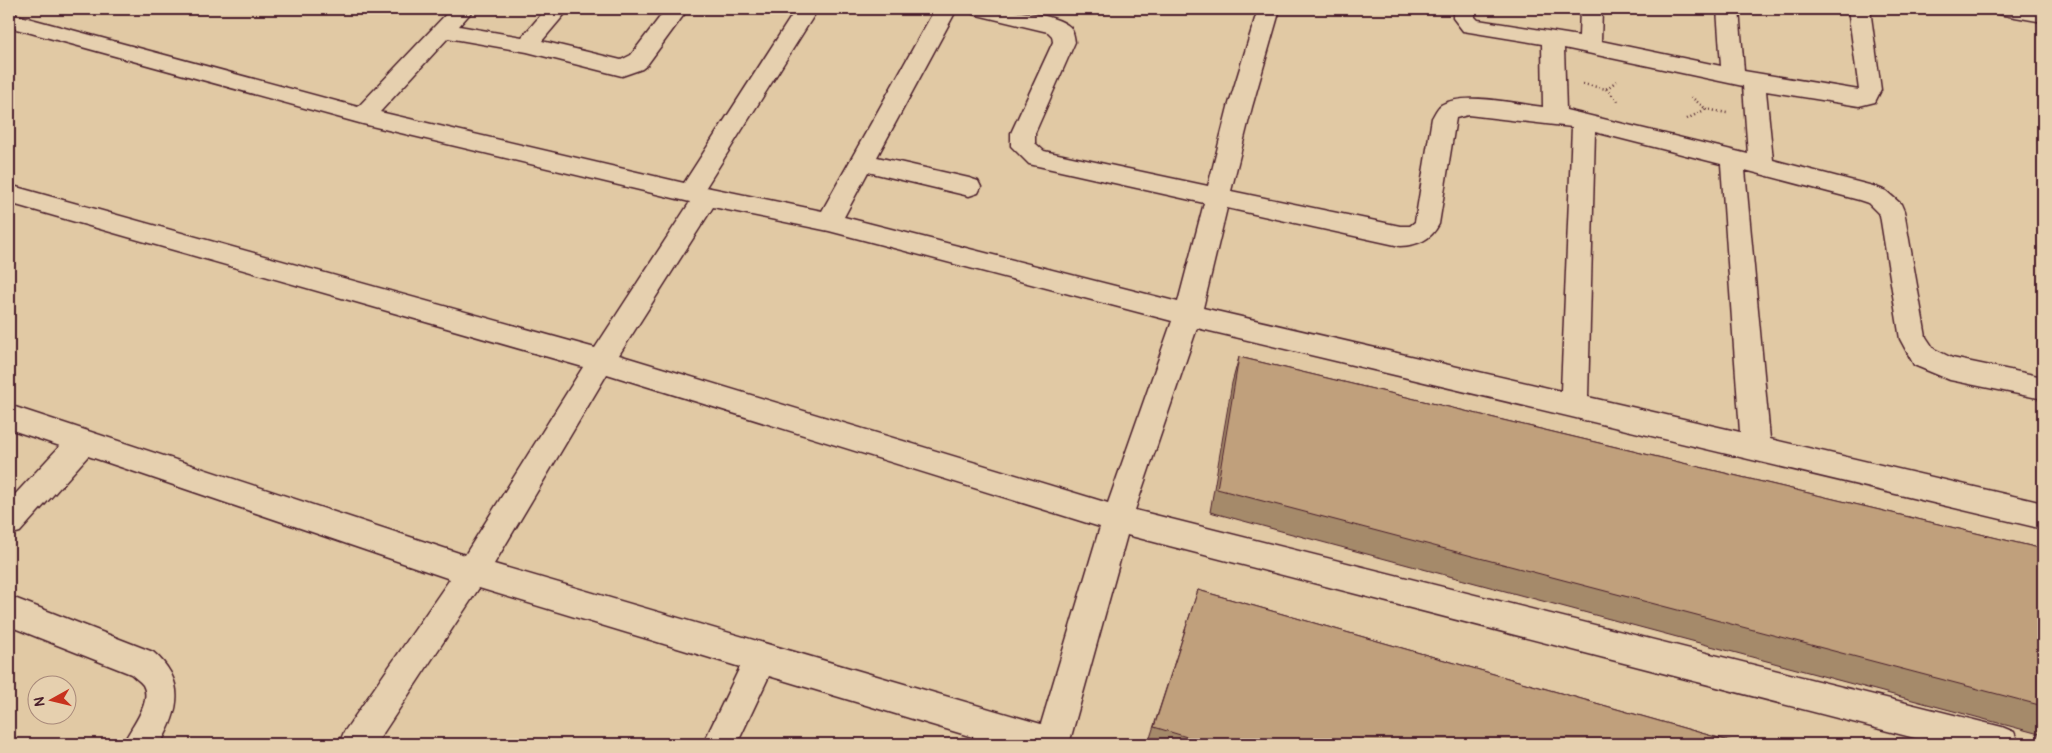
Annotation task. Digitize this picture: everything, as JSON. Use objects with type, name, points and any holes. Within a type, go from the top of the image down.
[{"type":"street","points":[[9,15],[24,9]]},
{"type":"street","points":[[363,116],[463,9]]},
{"type":"street","points":[[527,45],[558,9]]},
{"type":"street","points":[[443,30],[527,45],[617,67],[628,67],[639,60],[677,9]]},
{"type":"street","points":[[356,744],[472,572],[601,361],[807,9]]},
{"type":"street","points":[[828,222],[946,9]]},
{"type":"street","points":[[981,9],[1054,27],[1063,33],[1064,42],[1021,140],[1028,153],[1037,158],[1400,236],[1415,234],[1425,228],[1444,118],[1447,112],[1468,107],[1584,121],[1864,192],[1877,197],[1892,211],[1913,339],[1924,357],[1950,369],[2043,388]]},
{"type":"street","points":[[9,418],[83,441],[472,572],[1052,744],[1118,519],[1188,315],[1240,107],[1269,9]]},
{"type":"street","points":[[1464,9],[1464,18],[1471,26],[1590,45],[1743,79],[1849,98],[1867,96],[1870,90],[1858,9]]},
{"type":"street","points":[[1590,45],[1591,9]]},
{"type":"street","points":[[1728,9],[1761,165]]},
{"type":"street","points":[[2006,9],[2043,14]]},
{"type":"street","points":[[9,20],[363,116],[698,195],[828,222],[1188,315],[1574,404],[2043,516]]},
{"type":"street","points":[[1553,38],[1555,116]]},
{"type":"street","points":[[1574,404],[1584,121]]},
{"type":"street","points":[[1732,158],[1756,448]]},
{"type":"street","points":[[861,162],[969,186]]},
{"type":"street","points":[[9,194],[601,361],[1118,519],[2002,744]]},
{"type":"street","points":[[9,522],[83,441]]},
{"type":"street","points":[[9,611],[142,663],[156,675],[161,691],[158,711],[148,733],[140,744]]},
{"type":"street","points":[[720,744],[762,658]]},
{"type":"path","points":[[1647,58],[1706,109],[1653,138]]},
{"type":"building","points":[[1239,357],[2043,549],[2043,706],[1217,489]]},
{"type":"building","points":[[1198,590],[1740,744],[1210,744],[1154,727]]}]
